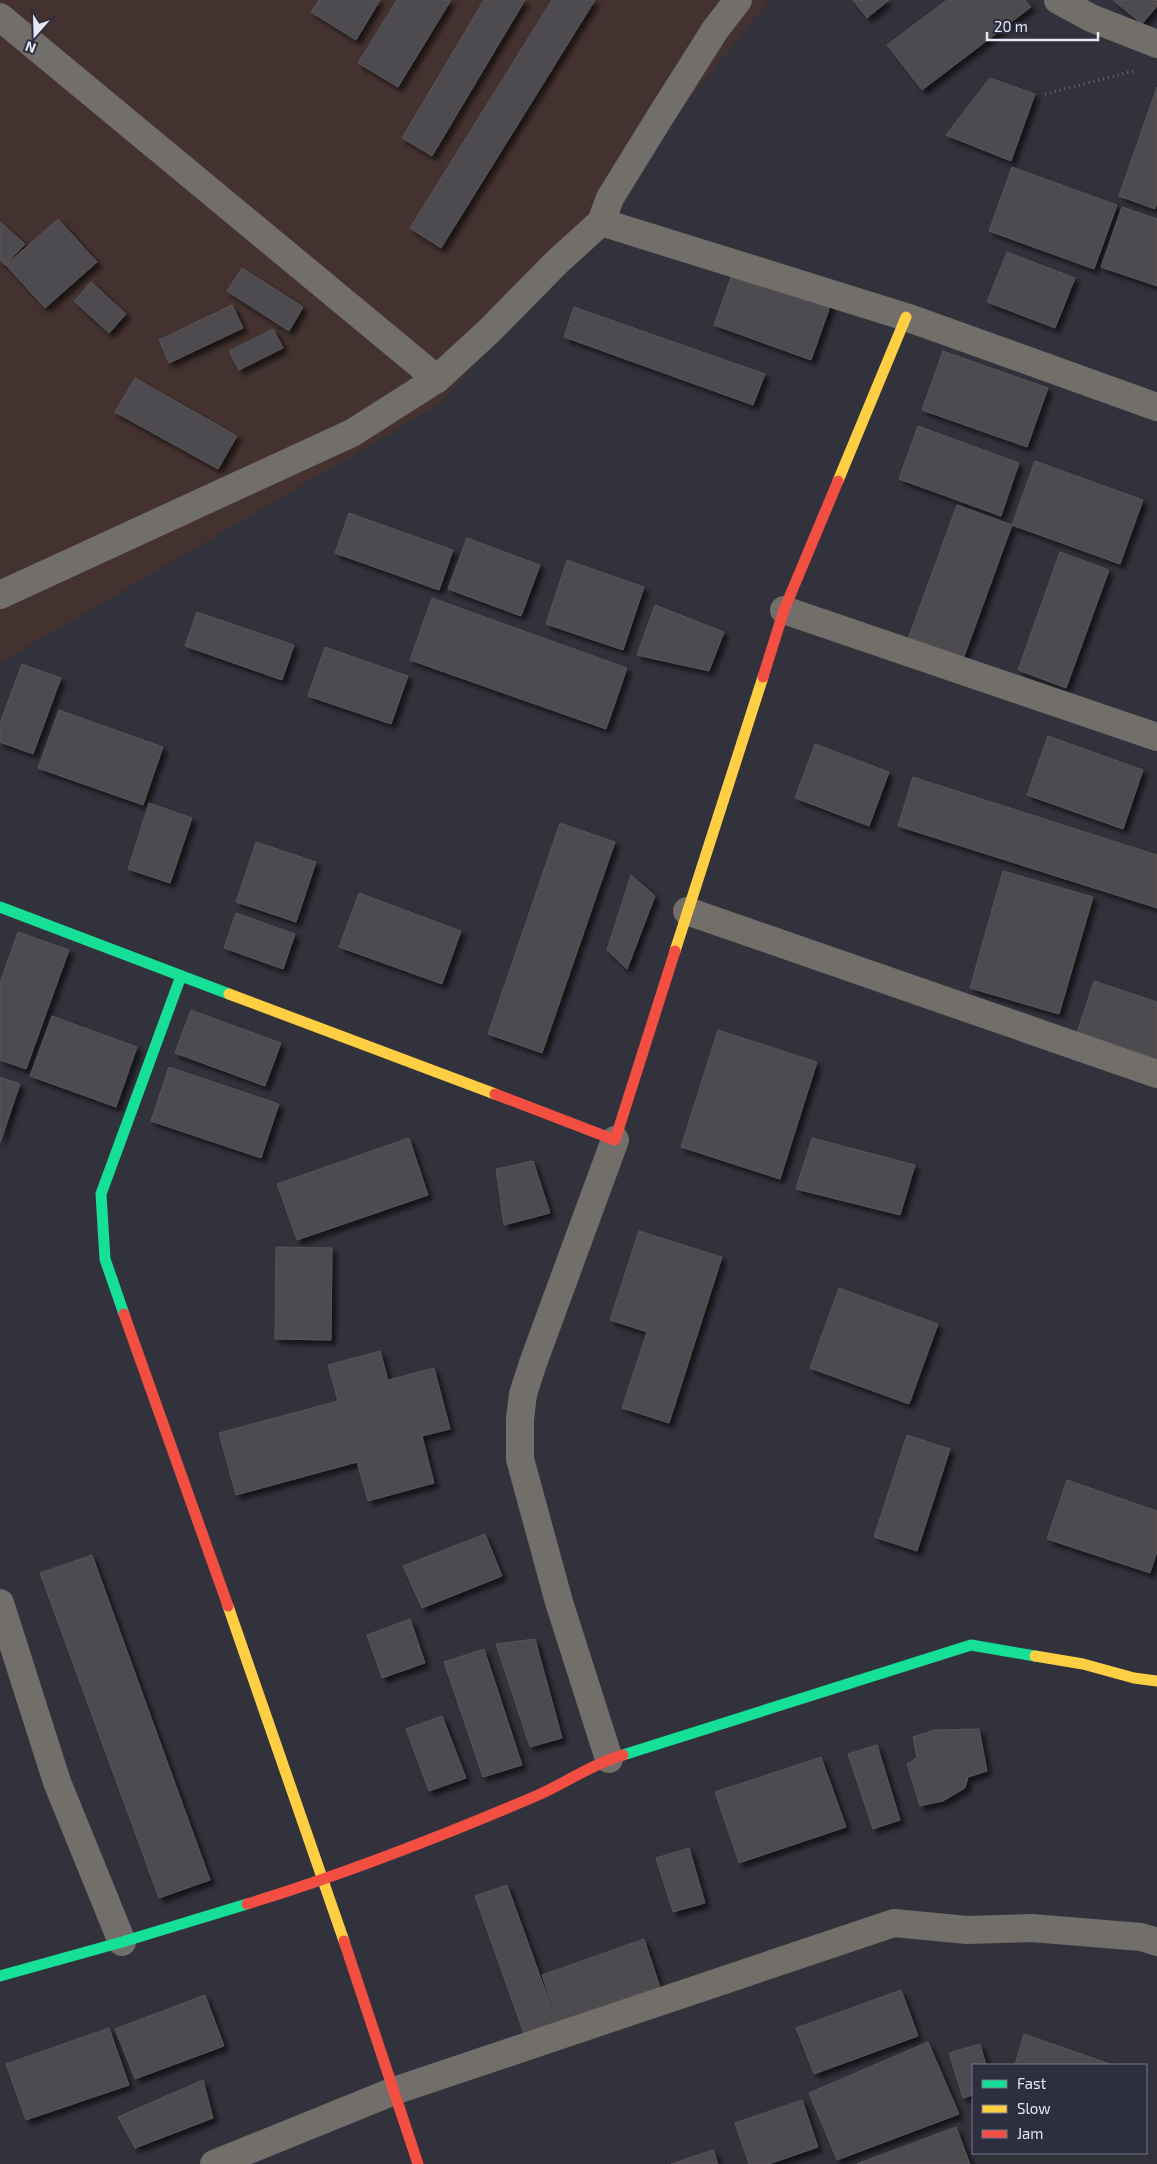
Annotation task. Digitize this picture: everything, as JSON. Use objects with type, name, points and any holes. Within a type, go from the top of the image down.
[{"type":"street","points":[[0,595],[352,433],[437,379],[490,332],[557,262],[601,222],[610,198],[715,30],[738,0]]},
{"type":"street","points":[[1058,0],[1091,18],[1157,44]]},
{"type":"street","points":[[0,17],[437,379]]},
{"type":"street","points":[[601,222],[906,317],[1157,407]]},
{"type":"street","points":[[609,1759],[559,1602],[520,1459],[520,1419],[523,1394],[615,1140],[784,610],[906,317]]},
{"type":"street","points":[[784,610],[1157,737]]},
{"type":"street","points":[[0,907],[615,1140]]},
{"type":"street","points":[[687,911],[1157,1074]]},
{"type":"street","points":[[181,976],[101,1194],[105,1259],[324,1880],[418,2164]]},
{"type":"street","points":[[0,1604],[57,1782],[122,1942]]},
{"type":"street","points":[[0,1976],[122,1942],[324,1880],[538,1795],[609,1759],[971,1645],[1082,1664],[1134,1678],[1157,1681]]},
{"type":"street","points":[[214,2164],[394,2091],[894,1923],[967,1930],[1032,1928],[1141,1937],[1157,1942]]},
{"type":"path","points":[[1045,94],[1138,70]]},
{"type":"shaded area","points":[[0,0],[770,0],[442,403],[0,663]]},
{"type":"building","points":[[319,0],[380,0],[356,40],[311,12]]},
{"type":"building","points":[[397,0],[451,0],[398,87],[358,63]]},
{"type":"building","points":[[484,0],[525,0],[432,156],[402,138]]},
{"type":"building","points":[[552,0],[595,0],[441,248],[410,228]]},
{"type":"building","points":[[853,0],[889,0],[867,18]]},
{"type":"building","points":[[947,0],[1025,0],[1031,7],[922,90],[887,45]]},
{"type":"building","points":[[1113,0],[1157,0],[1157,6],[1142,24]]},
{"type":"building","points":[[990,78],[1035,94],[1011,161],[946,135]]},
{"type":"building","points":[[1157,87],[1157,202],[1155,209],[1119,196]]},
{"type":"building","points":[[1012,167],[1117,205],[1094,269],[989,231]]},
{"type":"building","points":[[1122,207],[1157,219],[1157,286],[1101,267]]},
{"type":"building","points":[[58,219],[97,262],[45,308],[6,265]]},
{"type":"building","points":[[0,222],[25,244],[5,265],[0,260]]},
{"type":"building","points":[[1007,252],[1075,278],[1055,328],[987,302]]},
{"type":"building","points":[[735,266],[832,301],[811,360],[714,325]]},
{"type":"building","points":[[242,268],[303,307],[289,331],[227,291]]},
{"type":"building","points":[[91,282],[126,314],[109,333],[74,301]]},
{"type":"building","points":[[232,305],[243,328],[169,363],[159,340]]},
{"type":"building","points":[[574,307],[765,374],[753,405],[564,337]]},
{"type":"building","points":[[273,329],[283,348],[239,370],[229,351]]},
{"type":"building","points":[[943,351],[1048,388],[1027,447],[922,410]]},
{"type":"building","points":[[135,378],[237,436],[218,469],[115,412]]},
{"type":"building","points":[[918,426],[1019,463],[1001,516],[899,479]]},
{"type":"building","points":[[1035,461],[1143,500],[1120,564],[1012,525]]},
{"type":"building","points":[[957,505],[1012,525],[962,662],[907,642]]},
{"type":"building","points":[[349,513],[453,550],[439,590],[335,553]]},
{"type":"building","points":[[467,538],[540,565],[521,616],[448,589]]},
{"type":"building","points":[[1060,552],[1109,570],[1066,688],[1018,670]]},
{"type":"building","points":[[567,560],[644,587],[623,650],[546,624]]},
{"type":"building","points":[[432,598],[627,668],[606,729],[410,660]]},
{"type":"building","points":[[655,605],[724,632],[709,671],[637,655]]},
{"type":"building","points":[[197,612],[294,645],[282,680],[185,646]]},
{"type":"building","points":[[325,647],[408,676],[391,724],[308,696]]},
{"type":"building","points":[[22,664],[61,678],[33,754],[0,742],[0,723]]},
{"type":"building","points":[[59,710],[163,747],[143,805],[38,768]]},
{"type":"building","points":[[1048,736],[1143,770],[1123,829],[1027,795]]},
{"type":"building","points":[[815,744],[889,772],[869,826],[795,798]]},
{"type":"building","points":[[913,777],[1157,855],[1157,908],[898,826]]},
{"type":"building","points":[[149,803],[192,818],[170,883],[128,869]]},
{"type":"building","points":[[560,823],[615,842],[542,1053],[488,1034]]},
{"type":"building","points":[[256,842],[316,862],[296,922],[236,902]]},
{"type":"building","points":[[1003,871],[1093,897],[1059,1014],[970,988]]},
{"type":"building","points":[[631,875],[655,896],[627,969],[607,950]]},
{"type":"building","points":[[359,893],[461,931],[442,984],[339,947]]},
{"type":"building","points":[[236,913],[295,934],[283,969],[224,948]]},
{"type":"building","points":[[18,932],[69,950],[26,1069],[0,1060],[0,983]]},
{"type":"building","points":[[1094,981],[1157,1002],[1157,1062],[1076,1036]]},
{"type":"building","points":[[191,1010],[281,1043],[265,1086],[175,1053]]},
{"type":"building","points":[[52,1016],[137,1047],[116,1107],[30,1076]]},
{"type":"building","points":[[718,1030],[817,1062],[780,1179],[681,1147]]},
{"type":"building","points":[[169,1067],[279,1104],[261,1158],[151,1121]]},
{"type":"building","points":[[0,1077],[20,1084],[0,1143]]},
{"type":"building","points":[[409,1138],[428,1195],[297,1240],[277,1184]]},
{"type":"building","points":[[812,1138],[915,1165],[900,1215],[796,1189]]},
{"type":"building","points":[[533,1161],[550,1213],[504,1225],[496,1169]]},
{"type":"building","points":[[639,1231],[722,1257],[669,1423],[622,1408],[647,1332],[610,1320]]},
{"type":"building","points":[[276,1247],[332,1248],[331,1340],[275,1339]]},
{"type":"building","points":[[839,1288],[938,1324],[909,1404],[810,1368]]},
{"type":"building","points":[[380,1351],[388,1380],[434,1368],[450,1429],[422,1436],[434,1483],[368,1501],[357,1462],[236,1495],[219,1433],[338,1401],[328,1365]]},
{"type":"building","points":[[907,1435],[950,1449],[917,1551],[874,1537]]},
{"type":"building","points":[[1067,1480],[1157,1511],[1157,1551],[1150,1573],[1047,1539]]},
{"type":"building","points":[[485,1534],[502,1576],[422,1608],[403,1566]]},
{"type":"building","points":[[92,1555],[210,1880],[159,1898],[40,1573]]},
{"type":"building","points":[[410,1619],[425,1663],[382,1678],[367,1635]]},
{"type":"building","points":[[535,1639],[562,1738],[530,1747],[496,1644]]},
{"type":"building","points":[[484,1649],[522,1765],[483,1777],[444,1662]]},
{"type":"building","points":[[442,1716],[466,1778],[429,1791],[406,1729]]},
{"type":"building","points":[[979,1729],[987,1771],[968,1777],[965,1788],[943,1801],[920,1806],[907,1764],[917,1758],[913,1737],[935,1730]]},
{"type":"building","points":[[877,1745],[900,1820],[873,1829],[848,1754]]},
{"type":"building","points":[[821,1757],[846,1827],[739,1863],[715,1792]]},
{"type":"building","points":[[689,1848],[705,1903],[673,1912],[656,1858]]},
{"type":"building","points":[[507,1885],[561,2034],[528,2045],[475,1896]]},
{"type":"building","points":[[644,1939],[661,1990],[559,2025],[542,1975]]},
{"type":"building","points":[[901,1990],[918,2036],[814,2074],[796,2028]]},
{"type":"building","points":[[205,1995],[224,2046],[135,2079],[115,2029]]},
{"type":"building","points":[[109,2028],[129,2085],[26,2120],[6,2064]]},
{"type":"building","points":[[1024,2034],[1110,2064],[1015,2064]]},
{"type":"building","points":[[928,2042],[959,2114],[837,2160],[809,2093]]},
{"type":"building","points":[[980,2044],[986,2064],[972,2064],[972,2095],[963,2098],[949,2053]]},
{"type":"building","points":[[203,2080],[213,2118],[135,2148],[118,2117]]},
{"type":"building","points":[[802,2100],[818,2147],[769,2164],[749,2164],[735,2123]]},
{"type":"building","points":[[956,2127],[970,2164],[857,2164]]},
{"type":"building","points":[[713,2150],[718,2164],[671,2164]]},
{"type":"traffic: fast","points":[[0,907],[229,994]]},
{"type":"traffic: fast","points":[[124,1314],[105,1259],[101,1194],[181,976]]},
{"type":"traffic: fast","points":[[623,1755],[971,1645],[1035,1656]]},
{"type":"traffic: fast","points":[[0,1976],[122,1942],[247,1904]]},
{"type":"traffic: slow","points":[[838,481],[906,317]]},
{"type":"traffic: slow","points":[[675,951],[763,677]]},
{"type":"traffic: slow","points":[[229,994],[495,1094]]},
{"type":"traffic: slow","points":[[228,1606],[344,1941]]},
{"type":"traffic: slow","points":[[1035,1656],[1083,1664],[1134,1678],[1157,1681]]},
{"type":"traffic: jam","points":[[763,677],[784,610],[838,481]]},
{"type":"traffic: jam","points":[[495,1094],[615,1140],[675,951]]},
{"type":"traffic: jam","points":[[124,1314],[228,1606]]},
{"type":"traffic: jam","points":[[247,1904],[357,1867],[429,1840],[536,1796],[590,1768],[623,1755]]},
{"type":"traffic: jam","points":[[344,1941],[418,2164]]}]
